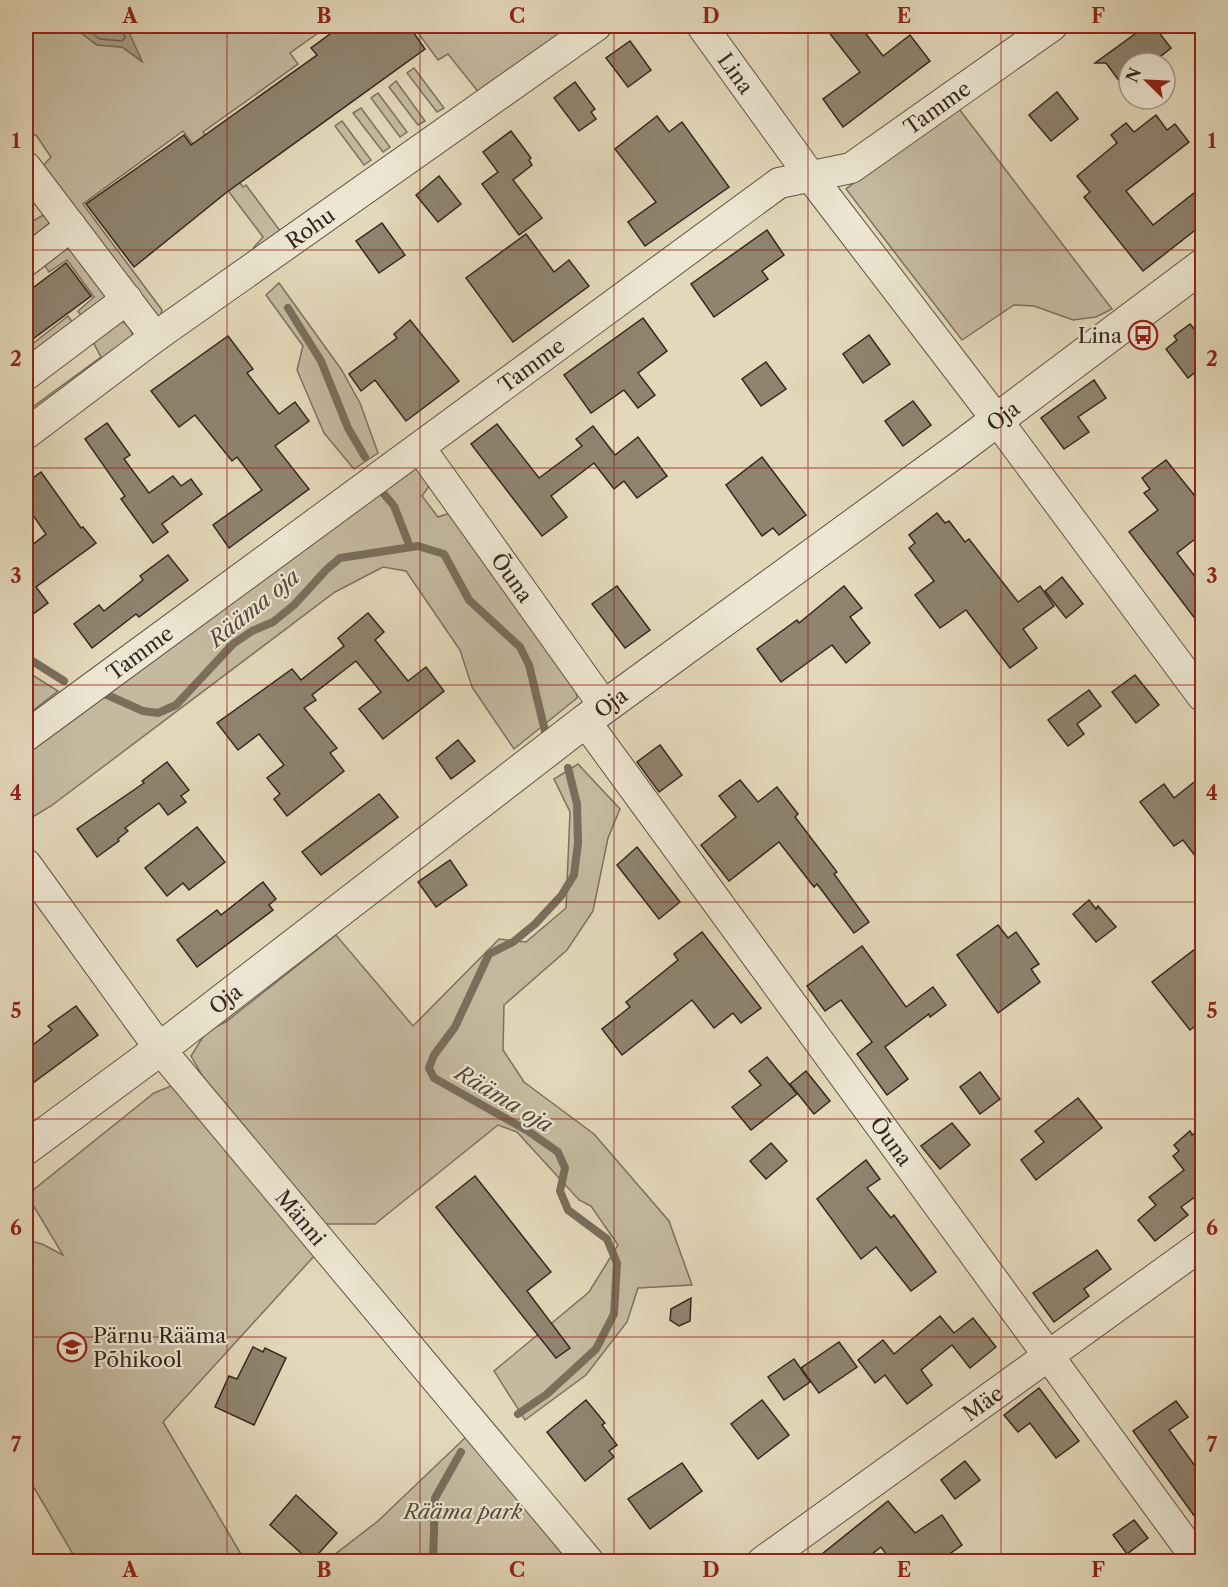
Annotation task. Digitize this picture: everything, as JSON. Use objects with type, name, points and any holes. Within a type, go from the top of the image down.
[{"type":"street","name":"Rohu","points":[[26,434],[155,337],[596,26]]},
{"type":"street","name":"Lina","points":[[702,26],[811,177],[997,420],[1203,696]]},
{"type":"street","name":"Tamme","points":[[26,736],[779,183],[850,168],[1052,26]]},
{"type":"street","points":[[26,167],[155,337]]},
{"type":"street","points":[[26,261],[71,226]]},
{"type":"street","name":"Oja","points":[[26,1148],[160,1049],[595,714],[1203,266]]},
{"type":"street","points":[[26,375],[127,299]]},
{"type":"street","name":"Õuna","points":[[420,448],[595,714],[1049,1357],[1199,1562]]},
{"type":"street","name":"Männi","points":[[26,864],[160,1049],[589,1562]]},
{"type":"street","name":"Mäe","points":[[762,1562],[1203,1245]]},
{"type":"green space","points":[[26,26],[72,26],[97,45],[122,47],[141,61],[126,26],[328,26],[290,53],[298,64],[203,132],[243,187],[246,185],[284,236],[269,247],[254,247],[263,237],[183,131],[83,204],[162,310],[158,325],[41,168],[51,157],[36,135],[26,139]]},
{"type":"green space","points":[[413,26],[574,26],[480,94],[448,54],[438,60]]},
{"type":"green space","points":[[414,68],[444,108],[437,112],[407,73]]},
{"type":"green space","points":[[396,81],[425,121],[418,125],[389,87]]},
{"type":"green space","points":[[378,93],[407,132],[400,137],[371,98]]},
{"type":"green space","points":[[956,105],[1112,309],[1096,317],[1073,320],[1034,306],[1014,305],[962,340],[846,189]]},
{"type":"green space","points":[[361,108],[390,147],[383,152],[353,113]]},
{"type":"green space","points":[[342,121],[371,160],[364,165],[335,126]]},
{"type":"green space","points":[[45,214],[54,221],[26,252],[26,225]]},
{"type":"green space","points":[[68,244],[107,293],[107,302],[86,322],[78,311],[94,297],[67,260],[49,272],[43,263]]},
{"type":"green space","points":[[279,283],[341,369],[360,403],[378,453],[354,469],[324,433],[297,370],[303,346],[266,295]]},
{"type":"green space","points":[[68,316],[77,329],[30,363],[26,356],[26,349]]},
{"type":"green space","points":[[112,319],[126,324],[133,337],[26,423],[26,412],[101,357],[93,342]]},
{"type":"green space","points":[[415,459],[432,482],[422,496],[438,517],[453,512],[574,675],[577,698],[514,749],[472,687],[460,650],[406,571],[383,567],[335,592],[51,806],[26,821],[26,744]]},
{"type":"green space","points":[[26,671],[58,691],[26,716]]},
{"type":"green space","points":[[578,764],[620,809],[608,838],[593,911],[567,950],[504,1005],[503,1050],[524,1082],[594,1134],[669,1221],[692,1285],[638,1288],[627,1322],[586,1375],[525,1420],[494,1371],[589,1292],[618,1245],[591,1206],[579,1200],[517,1132],[498,1125],[375,1224],[322,1224],[210,1089],[191,1056],[206,1032],[227,1021],[336,935],[413,1026],[499,939],[526,942],[566,908],[570,812],[554,779]]},
{"type":"green space","points":[[171,1086],[195,1105],[316,1254],[163,1422],[245,1561],[77,1561],[26,1474],[26,1240],[42,1244],[63,1255],[27,1195],[154,1093]]},
{"type":"green space","name":"Rääma park","points":[[468,1435],[569,1562],[325,1562],[378,1521]]},
{"type":"water","points":[[72,26],[126,26],[142,61],[122,47],[97,45]]},
{"type":"building","points":[[341,26],[409,26],[425,49],[227,192],[134,267],[86,204],[184,135],[191,145],[317,55],[311,48]]},
{"type":"building","points":[[824,26],[860,26],[883,56],[910,35],[930,61],[843,127],[823,99],[860,72]]},
{"type":"building","points":[[1146,26],[1154,26],[1171,48],[1167,51],[1117,51],[1117,78],[1106,63],[1095,63]]},
{"type":"building","points":[[630,41],[651,70],[628,87],[606,58]]},
{"type":"building","points":[[575,82],[595,109],[591,112],[596,119],[579,131],[554,98]]},
{"type":"building","points":[[1057,92],[1078,119],[1051,141],[1029,115]]},
{"type":"building","points":[[1156,115],[1167,130],[1175,124],[1189,142],[1126,191],[1153,225],[1203,186],[1203,224],[1143,271],[1084,197],[1090,192],[1077,176],[1117,143],[1111,135],[1126,123],[1134,132]]},
{"type":"building","points":[[657,116],[669,132],[682,122],[729,187],[645,246],[628,222],[656,202],[615,149]]},
{"type":"building","points":[[511,131],[531,158],[529,160],[532,165],[513,180],[542,218],[519,235],[482,184],[498,172],[483,152]]},
{"type":"building","points":[[439,176],[461,204],[438,222],[416,195]]},
{"type":"building","points":[[382,223],[405,255],[379,273],[356,241]]},
{"type":"building","points":[[767,230],[784,255],[762,271],[768,279],[714,317],[691,284]]},
{"type":"building","points":[[526,234],[554,272],[569,260],[589,286],[513,342],[466,278]]},
{"type":"building","points":[[66,263],[91,296],[26,344],[26,293]]},
{"type":"building","points":[[643,318],[667,351],[638,373],[655,395],[638,408],[624,390],[591,413],[564,375]]},
{"type":"building","points":[[410,320],[459,381],[406,421],[375,380],[361,391],[349,374],[397,338],[394,334]]},
{"type":"building","points":[[1190,324],[1195,330],[1203,324],[1203,366],[1188,378],[1166,349],[1177,340],[1174,336]]},
{"type":"building","points":[[869,335],[890,364],[863,383],[843,354]]},
{"type":"building","points":[[228,336],[253,369],[247,373],[279,414],[295,402],[309,421],[275,446],[309,489],[229,548],[213,525],[262,490],[237,457],[232,461],[195,415],[179,427],[151,391]]},
{"type":"building","points":[[766,362],[786,389],[761,406],[742,379]]},
{"type":"building","points":[[1094,380],[1106,398],[1078,417],[1089,432],[1064,449],[1041,418]]},
{"type":"building","points":[[913,401],[931,425],[903,446],[885,421]]},
{"type":"building","points":[[107,423],[130,455],[124,459],[149,493],[173,476],[181,486],[191,479],[202,494],[162,524],[168,532],[153,543],[121,499],[125,496],[85,439]]},
{"type":"building","points":[[497,424],[539,478],[582,446],[576,439],[593,426],[615,455],[638,437],[667,476],[637,498],[624,481],[614,489],[594,463],[551,496],[567,517],[542,536],[471,444]]},
{"type":"building","points":[[762,457],[806,515],[779,535],[773,528],[762,536],[726,485]]},
{"type":"building","points":[[1166,460],[1203,506],[1203,533],[1177,553],[1203,587],[1203,629],[1129,532],[1158,510],[1144,493],[1150,489],[1142,478]]},
{"type":"building","points":[[41,472],[81,528],[83,527],[96,543],[36,587],[48,603],[26,619],[26,568],[33,562],[26,550],[46,534],[26,505],[26,483]]},
{"type":"building","points":[[937,513],[945,523],[949,521],[965,542],[969,539],[1018,602],[1040,586],[1054,606],[1023,629],[1037,648],[1010,668],[966,610],[940,628],[915,595],[934,581],[909,548],[915,543],[909,535]]},
{"type":"building","points":[[168,555],[188,580],[139,617],[136,614],[92,648],[74,624],[99,605],[104,611],[143,580],[140,576]]},
{"type":"building","points":[[1062,577],[1083,604],[1066,618],[1045,591]]},
{"type":"building","points":[[617,586],[650,630],[625,648],[592,604]]},
{"type":"building","points":[[844,586],[862,608],[850,617],[870,643],[846,663],[832,645],[781,682],[757,649],[797,620],[799,623]]},
{"type":"building","points":[[368,613],[384,632],[375,640],[408,681],[426,667],[444,691],[383,739],[359,709],[381,692],[356,661],[312,695],[316,700],[304,708],[337,748],[330,753],[344,771],[287,816],[274,799],[280,794],[267,778],[284,765],[259,734],[238,750],[217,723],[292,669],[301,680],[344,646],[338,638]]},
{"type":"building","points":[[1135,675],[1159,705],[1136,723],[1112,692]]},
{"type":"building","points":[[1089,690],[1101,706],[1077,724],[1084,734],[1068,746],[1048,720]]},
{"type":"building","points":[[458,740],[475,761],[451,779],[436,758]]},
{"type":"building","points":[[660,745],[682,775],[659,792],[637,762]]},
{"type":"building","points":[[167,762],[189,790],[181,796],[186,802],[168,815],[159,803],[125,828],[128,831],[118,839],[119,841],[97,857],[77,829],[144,783],[142,781]]},
{"type":"building","points":[[1203,775],[1203,866],[1183,840],[1174,846],[1140,802],[1164,784],[1174,798]]},
{"type":"building","points":[[740,780],[758,802],[777,787],[798,814],[795,817],[837,872],[834,874],[869,922],[854,933],[817,884],[814,887],[779,842],[729,881],[701,845],[736,817],[719,796]]},
{"type":"building","points":[[379,794],[398,817],[321,875],[302,852]]},
{"type":"building","points":[[197,827],[225,862],[189,890],[183,883],[167,896],[145,868]]},
{"type":"building","points":[[637,847],[680,902],[659,919],[617,865]]},
{"type":"building","points":[[450,860],[467,885],[436,907],[418,882]]},
{"type":"building","points":[[263,882],[276,899],[269,905],[273,910],[197,967],[177,940],[217,910],[221,915]]},
{"type":"building","points":[[1089,900],[1096,909],[1098,906],[1116,927],[1096,942],[1073,914]]},
{"type":"building","points":[[998,925],[1008,938],[1016,932],[1039,964],[1031,969],[1040,982],[998,1013],[957,955]]},
{"type":"building","points":[[702,932],[761,1008],[741,1023],[733,1013],[714,1028],[692,1000],[622,1055],[602,1029],[630,1007],[626,1002],[678,960],[674,954]]},
{"type":"building","points":[[1203,943],[1203,1020],[1190,1030],[1152,982]]},
{"type":"building","points":[[862,946],[906,1007],[933,987],[946,1005],[930,1017],[929,1014],[885,1047],[908,1079],[887,1095],[857,1054],[872,1042],[841,1000],[825,1011],[807,986]]},
{"type":"building","points":[[76,1006],[98,1035],[26,1088],[26,1050],[52,1030],[48,1026]]},
{"type":"building","points":[[767,1057],[797,1094],[751,1130],[732,1107],[761,1085],[749,1071]]},
{"type":"building","points":[[806,1071],[830,1101],[814,1114],[790,1084]]},
{"type":"building","points":[[980,1072],[1000,1099],[980,1114],[960,1087]]},
{"type":"building","points":[[1078,1098],[1102,1128],[1036,1180],[1021,1160],[1044,1142],[1035,1131]]},
{"type":"building","points":[[952,1123],[970,1145],[940,1169],[921,1146]]},
{"type":"building","points":[[1203,1126],[1203,1191],[1181,1207],[1188,1215],[1155,1241],[1138,1220],[1156,1205],[1149,1197],[1184,1170],[1173,1156],[1179,1151],[1174,1145],[1190,1131],[1192,1135]]},
{"type":"building","points":[[771,1143],[787,1161],[766,1179],[750,1161]]},
{"type":"building","points":[[866,1160],[880,1179],[867,1188],[891,1218],[894,1215],[936,1272],[911,1291],[876,1247],[861,1259],[817,1199]]},
{"type":"building","points":[[475,1176],[551,1272],[527,1291],[570,1348],[556,1358],[436,1207]]},
{"type":"building","points":[[1097,1250],[1111,1269],[1084,1289],[1089,1296],[1054,1322],[1033,1293]]},
{"type":"building","points":[[691,1298],[690,1321],[679,1326],[670,1320],[671,1309]]},
{"type":"building","points":[[940,1316],[954,1333],[973,1318],[996,1347],[970,1368],[952,1345],[921,1370],[932,1385],[907,1404],[885,1375],[875,1383],[858,1360],[883,1340],[894,1354]]},
{"type":"building","points":[[839,1342],[857,1367],[819,1393],[801,1368]]},
{"type":"building","points":[[253,1347],[263,1352],[265,1348],[286,1358],[254,1425],[215,1407],[229,1376],[237,1379]]},
{"type":"building","points":[[794,1359],[810,1382],[784,1400],[768,1377]]},
{"type":"building","points":[[1039,1388],[1079,1441],[1056,1458],[1030,1423],[1018,1432],[1004,1415]]},
{"type":"building","points":[[586,1400],[605,1423],[602,1425],[617,1445],[609,1451],[614,1457],[585,1481],[547,1432]]},
{"type":"building","points":[[762,1400],[789,1435],[758,1459],[731,1424]]},
{"type":"building","points":[[1176,1401],[1188,1417],[1169,1430],[1203,1477],[1203,1528],[1133,1431]]},
{"type":"building","points":[[965,1461],[980,1480],[955,1499],[941,1480]]},
{"type":"building","points":[[682,1463],[702,1491],[650,1529],[628,1499]]},
{"type":"building","points":[[296,1495],[337,1533],[311,1562],[270,1525]]},
{"type":"building","points":[[888,1501],[915,1533],[942,1515],[962,1545],[938,1562],[892,1562],[881,1547],[862,1562],[812,1562]]},
{"type":"building","points":[[1134,1520],[1148,1538],[1127,1554],[1113,1535]]},
{"type":"waterway","points":[[288,308],[321,361],[348,428],[365,457]]},
{"type":"waterway","points":[[384,494],[394,506],[410,547]]},
{"type":"waterway","name":"Rääma oja","points":[[105,694],[143,711],[158,713],[176,705],[233,644],[252,631],[273,622],[294,605],[340,558],[418,546],[444,554],[469,600],[520,647],[529,665],[545,731]]},
{"type":"waterway","name":"Rääma oja","points":[[26,657],[64,681]]},
{"type":"waterway","name":"Rääma oja","points":[[518,1414],[547,1394],[596,1349],[614,1314],[617,1263],[607,1239],[568,1210],[560,1191],[565,1168],[558,1152],[528,1131],[434,1078],[429,1068],[434,1055],[455,1027],[489,954],[513,942],[535,924],[561,896],[574,875],[578,843],[577,804],[568,768]]},
{"type":"waterway","name":"Rääma oja","points":[[433,1562],[435,1498],[461,1452]]},
{"type":"place","name":"Lina","points":[[1143,335]]},
{"type":"place","name":"Pärnu Rääma Põhikool","points":[[72,1347]]}]
